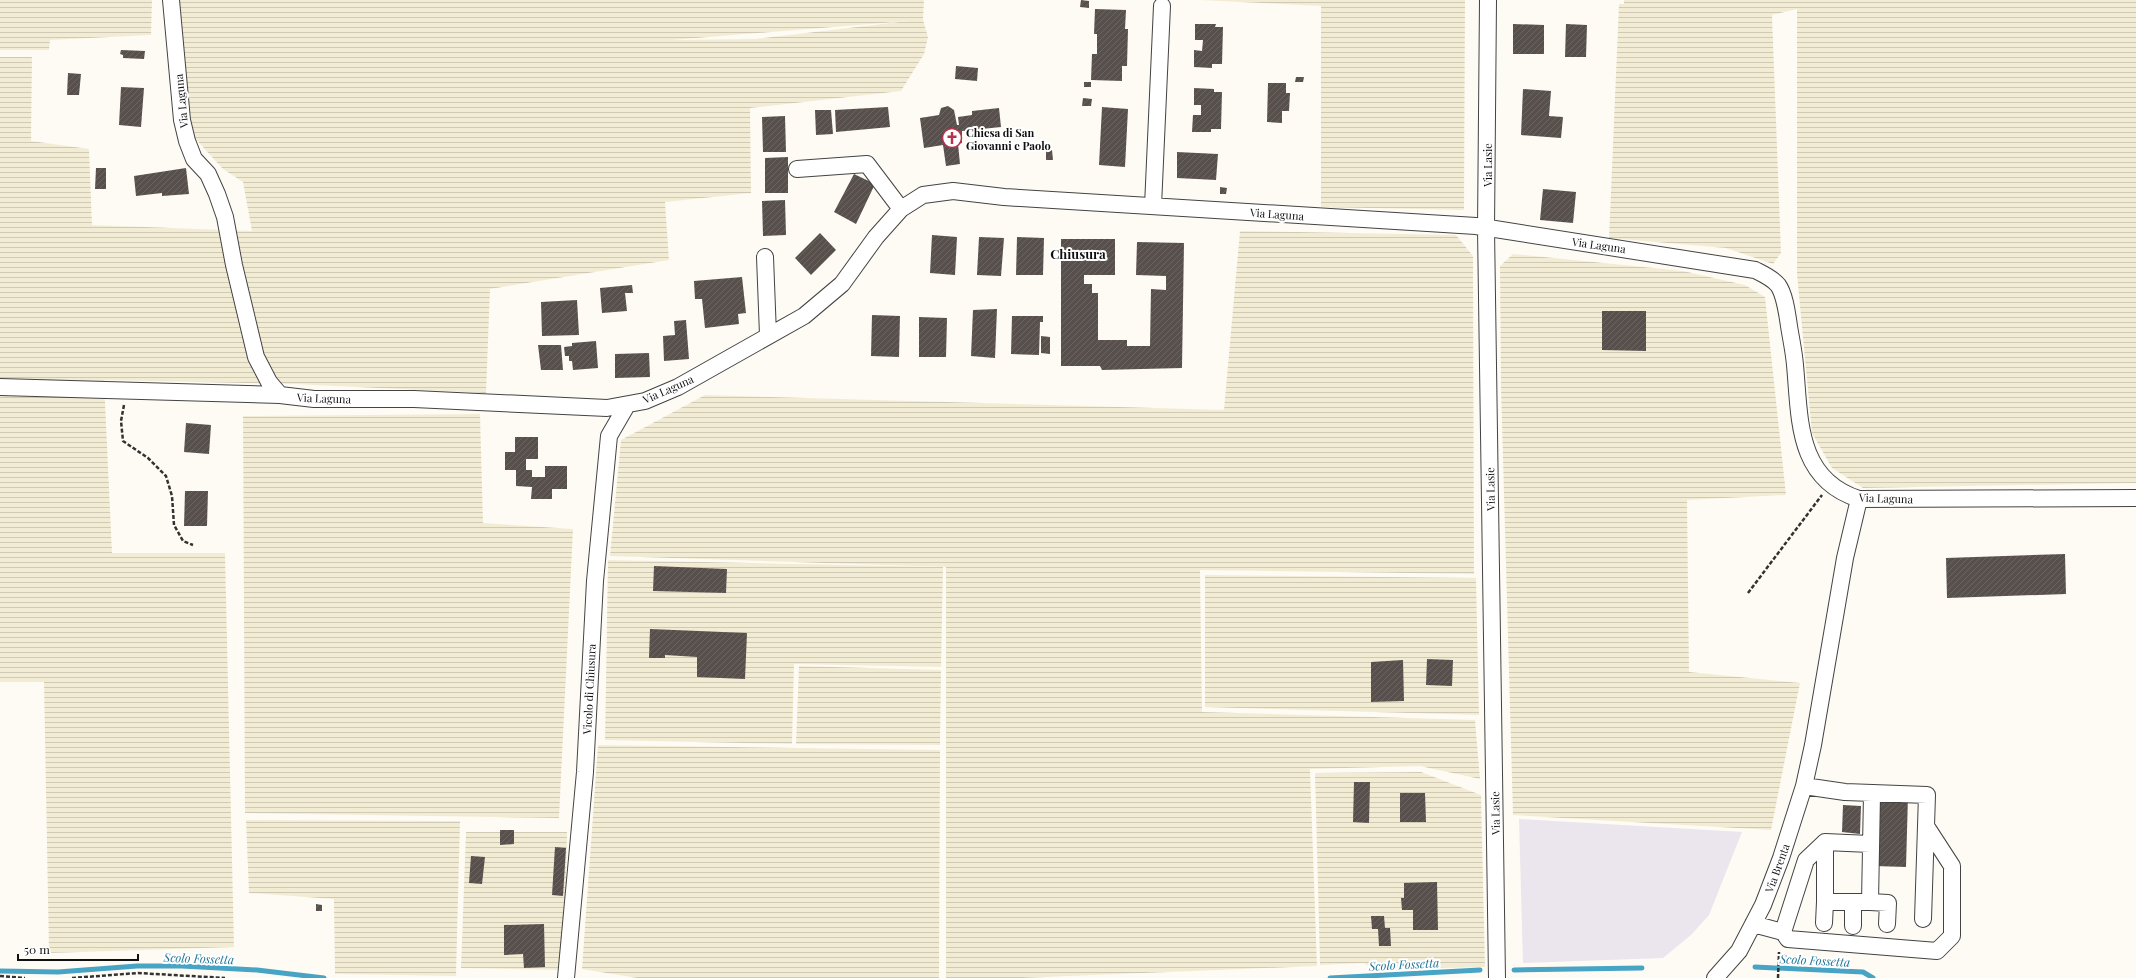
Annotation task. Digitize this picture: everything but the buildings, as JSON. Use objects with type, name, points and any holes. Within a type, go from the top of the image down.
[{"type":"street","name":"Via Laguna","points":[[171,0],[182,120],[187,141],[194,159],[208,174],[217,194],[225,217],[234,265],[256,357],[269,382],[280,396],[314,399],[414,399],[608,408],[645,401],[678,388],[768,335],[804,316],[842,284],[876,237],[901,210],[923,195],[953,191],[1004,197],[1476,226],[1486,229],[1708,261],[1755,270],[1769,277],[1778,286],[1787,311],[1795,363],[1799,420],[1803,440],[1814,465],[1830,485],[1844,494],[1859,498],[2136,498]]},
{"type":"street","name":"Via Lasie","points":[[1488,0],[1486,229],[1497,978]]},
{"type":"street","points":[[1153,206],[1162,6]]},
{"type":"street","points":[[797,169],[867,164],[901,210]]},
{"type":"street","points":[[765,257],[768,335]]},
{"type":"street","points":[[0,388],[280,396]]},
{"type":"street","name":"Vicolo di Chiusura","points":[[566,978],[585,772],[595,582],[609,436],[627,404]]},
{"type":"street","name":"Via Brenta","points":[[1714,978],[1739,951],[1763,905],[1781,858],[1804,786],[1813,745],[1845,558],[1859,498]]},
{"type":"street","points":[[1804,786],[1872,794],[1927,795],[1924,919]]},
{"type":"street","points":[[1870,902],[1872,794]]},
{"type":"street","points":[[1753,924],[1783,932],[1788,939],[1937,950],[1952,936],[1952,866],[1926,826]]},
{"type":"street","points":[[1783,932],[1806,860],[1825,842],[1870,844]]},
{"type":"street","points":[[1824,923],[1825,842]]},
{"type":"street","points":[[1825,902],[1888,903],[1887,924]]},
{"type":"street","points":[[1853,902],[1853,926]]},
{"type":"path","points":[[127,391],[121,421],[123,441],[148,458],[166,476],[172,496],[174,525],[183,541],[193,545]]},
{"type":"path","points":[[1748,593],[1830,485]]},
{"type":"path","points":[[1778,956],[1778,978]]},
{"type":"path","points":[[72,978],[138,973],[225,978]]},
{"type":"path","points":[[0,976],[26,978]]},
{"type":"shaded area","points":[[0,0],[152,0],[151,35],[50,40],[49,50],[0,50]]},
{"type":"shaded area","points":[[174,0],[924,0],[923,20],[928,37],[924,54],[901,91],[750,108],[751,193],[665,202],[669,260],[490,289],[486,393],[293,384],[104,380],[112,553],[225,553],[234,947],[49,953],[44,682],[0,682],[0,57],[32,57],[31,141],[89,149],[92,225],[252,231],[243,182],[223,169],[191,134],[185,106],[184,47]],"holes":[[[908,21],[755,39],[672,40]]]},
{"type":"shaded area","points":[[1199,0],[1465,0],[1464,210],[1321,207],[1321,6]]},
{"type":"shaded area","points":[[1624,0],[2136,0],[2136,483],[1863,488],[1832,468],[1812,433],[1797,274],[1797,9],[1772,15],[1781,253],[1773,264],[1726,248],[1609,238],[1619,4],[1624,4]]},
{"type":"shaded area","points":[[1240,231],[1456,235],[1473,256],[1474,574],[1200,570],[1202,712],[1475,720],[1480,779],[1420,766],[1310,769],[1317,966],[1022,978],[946,978],[946,567],[610,556],[621,440],[705,395],[1224,410]]},
{"type":"shaded area","points":[[1513,254],[1683,271],[1745,285],[1765,297],[1786,495],[1687,500],[1689,672],[1800,683],[1771,830],[1513,815],[1501,387],[1500,266]]},
{"type":"shaded area","points":[[480,414],[483,523],[573,529],[559,818],[245,813],[243,416]]},
{"type":"shaded area","points":[[608,560],[943,567],[941,667],[794,664],[792,744],[605,740]]},
{"type":"shaded area","points":[[1205,575],[1476,578],[1479,715],[1205,707]]},
{"type":"shaded area","points":[[799,666],[941,670],[940,745],[796,744]]},
{"type":"shaded area","points":[[598,745],[940,750],[939,978],[637,978],[582,969]]},
{"type":"shaded area","points":[[1421,772],[1481,795],[1485,967],[1373,968],[1364,963],[1320,965],[1315,773]]},
{"type":"shaded area","points":[[1519,819],[1742,832],[1709,915],[1691,935],[1663,958],[1523,963]]},
{"type":"shaded area","points":[[246,820],[460,821],[456,976],[335,974],[334,899],[249,893]]},
{"type":"shaded area","points":[[466,832],[567,832],[564,970],[461,968]]},
{"type":"waterway","name":"Scolo Fossetta","points":[[0,971],[58,972],[137,966],[182,966],[257,970],[324,978]]},
{"type":"waterway","name":"Scolo Fossetta","points":[[1755,967],[1863,972],[1873,978]]},
{"type":"waterway","name":"Scolo Fossetta","points":[[1514,970],[1642,968]]},
{"type":"waterway","name":"Scolo Fossetta","points":[[1330,978],[1480,970]]},
{"type":"place","name":"Chiesa di San Giovanni e Paolo","points":[[952,138]]},
{"type":"district","name":"Chiusura","points":[[1078,253]]}]
